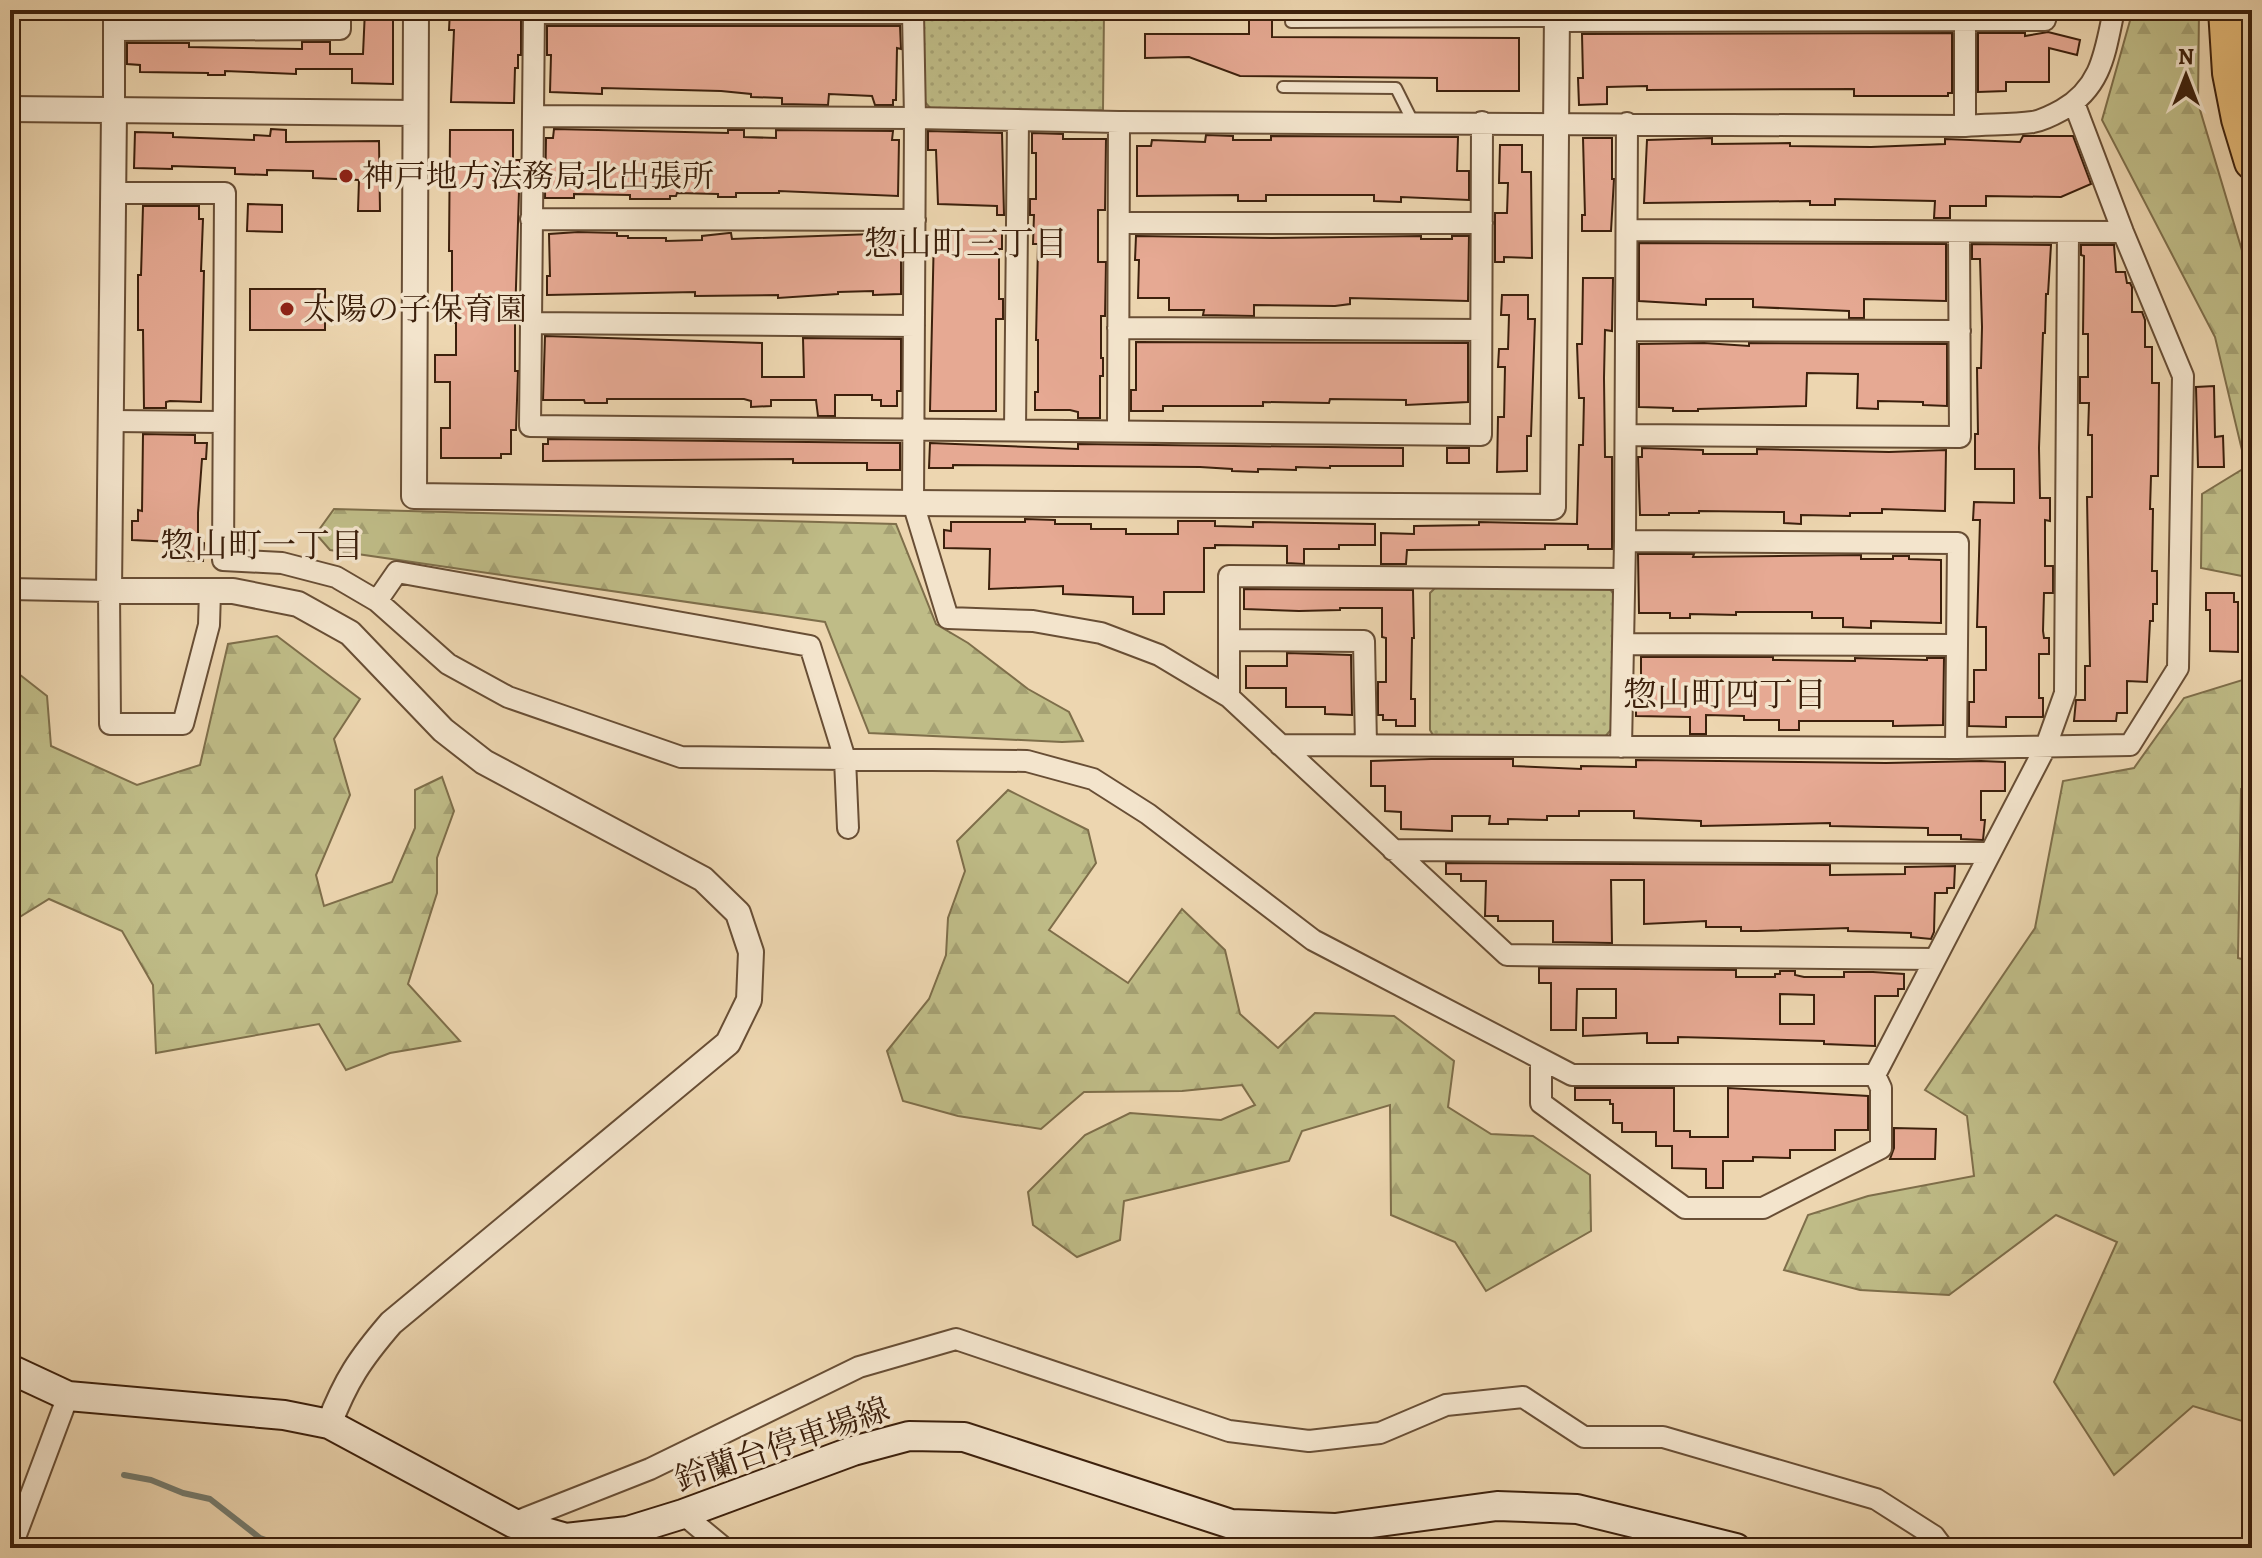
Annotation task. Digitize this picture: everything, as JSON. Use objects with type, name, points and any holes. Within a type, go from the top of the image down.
[{"type":"highway","points":[[2226,10],[2230,73],[2252,162]]},
{"type":"main road","name":"鈴蘭台停車場線","points":[[10,1369],[68,1396],[284,1415],[329,1424],[513,1523],[566,1538],[628,1531],[683,1514],[853,1451],[909,1436],[964,1437],[1231,1524],[1335,1528],[1497,1506],[1577,1509],[1736,1548]]},
{"type":"street","points":[[210,591],[209,625],[183,724],[110,724],[114,20],[228,20],[340,29],[340,10]]},
{"type":"street","points":[[416,10],[414,496],[1553,507],[1557,16],[1965,16],[2045,20],[2047,10]]},
{"type":"street","points":[[533,116],[1965,126],[2035,122],[2074,103],[2092,85],[2104,55],[2114,10]]},
{"type":"street","points":[[1482,122],[1481,435],[1015,430],[914,430],[530,426],[534,11],[911,12],[915,118],[914,430],[913,503],[948,618],[1033,621],[1101,633],[1159,655],[1229,697],[1507,955],[1935,959]]},
{"type":"street","points":[[1965,16],[1965,126]]},
{"type":"street","points":[[1280,745],[1956,748],[2130,745],[2178,668],[2183,376],[2074,103]]},
{"type":"street","points":[[17,109],[415,113]]},
{"type":"street","points":[[1015,430],[1018,120]]},
{"type":"street","points":[[1118,431],[1119,122]]},
{"type":"street","points":[[1621,747],[1627,123]]},
{"type":"street","points":[[112,193],[225,193],[223,560],[282,563],[336,577],[377,601],[448,664],[508,697],[681,757],[1027,761],[1093,779],[1148,814],[1313,940],[1572,1075],[1875,1075]]},
{"type":"street","points":[[531,219],[915,220]]},
{"type":"street","points":[[1119,223],[1482,223]]},
{"type":"street","points":[[1627,230],[2123,232]]},
{"type":"street","points":[[1626,435],[1960,437],[1959,232]]},
{"type":"street","points":[[1875,1075],[2046,746],[2065,693],[2068,232]]},
{"type":"street","points":[[531,323],[914,326]]},
{"type":"street","points":[[1118,328],[1481,330]]},
{"type":"street","points":[[1627,330],[1960,331]]},
{"type":"street","points":[[111,421],[222,422]]},
{"type":"street","points":[[1625,541],[1958,543],[1956,748]]},
{"type":"street","points":[[377,601],[397,572],[810,646],[845,759],[848,828]]},
{"type":"street","points":[[1229,697],[1229,576],[1624,579]]},
{"type":"street","points":[[10,589],[233,591],[298,604],[350,633],[443,730],[484,762],[703,879],[738,913],[751,952],[749,1000],[728,1043],[391,1323],[358,1362],[329,1424]]},
{"type":"street","points":[[1229,640],[1364,641],[1366,745]]},
{"type":"street","points":[[1623,644],[1957,645]]},
{"type":"street","points":[[1393,850],[1989,853]]},
{"type":"street","points":[[1541,1059],[1541,1103],[1685,1208],[1763,1208],[1881,1148],[1881,1088],[1875,1075]]},
{"type":"street","points":[[513,1523],[650,1469],[859,1367],[956,1339],[1229,1431],[1309,1441],[1380,1433],[1446,1405],[1523,1397],[1584,1437],[1663,1437],[1876,1499],[1934,1536],[1943,1548]]},
{"type":"street","points":[[11,1548],[14,1528],[68,1396]]},
{"type":"street","points":[[683,1514],[724,1548]]},
{"type":"lane","points":[[1291,22],[1557,16]]},
{"type":"lane","points":[[1283,87],[1396,88],[1413,122]]},
{"type":"green space","points":[[922,10],[1104,10],[1103,110],[933,111],[923,100]]},
{"type":"green space","points":[[2133,10],[2199,10],[2198,103],[2252,284],[2252,578],[2201,568],[2202,494],[2246,467],[2215,337],[2102,120]]},
{"type":"green space","points":[[334,509],[896,524],[936,624],[968,643],[1028,689],[1069,712],[1083,741],[869,733],[825,622],[330,550],[316,534]]},
{"type":"green space","points":[[1439,584],[1608,586],[1616,598],[1615,725],[1604,738],[1434,737],[1430,730],[1430,593]]},
{"type":"green space","points":[[277,636],[360,699],[334,739],[350,795],[316,875],[324,906],[392,882],[415,828],[415,790],[442,777],[454,811],[437,858],[437,893],[408,984],[460,1041],[390,1053],[346,1070],[319,1024],[156,1053],[153,985],[122,931],[49,899],[10,923],[10,667],[47,696],[51,746],[137,785],[200,765],[228,644]]},
{"type":"green space","points":[[2252,677],[2252,785],[2241,789],[2238,958],[2252,962],[2252,1424],[2193,1406],[2114,1475],[2054,1382],[2117,1242],[2056,1215],[1949,1295],[1860,1290],[1784,1270],[1808,1215],[1868,1196],[1974,1176],[1967,1116],[1925,1090],[2035,928],[2063,781],[2134,768],[2184,698]]},
{"type":"green space","points":[[1008,790],[1088,830],[1096,863],[1049,930],[1128,983],[1182,909],[1225,950],[1240,1014],[1278,1048],[1315,1013],[1394,1016],[1454,1061],[1448,1107],[1491,1134],[1533,1136],[1590,1175],[1591,1231],[1486,1291],[1455,1242],[1391,1215],[1390,1105],[1302,1131],[1289,1161],[1124,1201],[1120,1240],[1077,1257],[1033,1225],[1028,1192],[1085,1135],[1130,1113],[1221,1120],[1255,1105],[1242,1085],[1182,1091],[1084,1092],[1041,1129],[958,1116],[903,1101],[887,1051],[929,999],[946,955],[948,918],[965,871],[957,841]]},
{"type":"building","points":[[365,10],[393,10],[393,84],[352,83],[352,69],[296,69],[296,74],[225,71],[225,75],[208,75],[140,72],[140,65],[127,64],[127,43],[302,49],[302,42],[330,42],[330,54],[363,54]]},
{"type":"building","points":[[450,10],[521,10],[521,55],[518,55],[518,68],[515,68],[514,103],[451,102],[454,30],[449,30]]},
{"type":"building","points":[[1249,10],[1272,10],[1272,37],[1519,38],[1519,91],[1437,91],[1437,78],[1240,76],[1189,57],[1145,58],[1145,34],[1249,34]]},
{"type":"building","points":[[547,26],[900,26],[896,100],[893,100],[893,105],[875,105],[872,96],[829,94],[828,105],[782,104],[782,98],[751,97],[751,94],[721,91],[602,88],[602,94],[550,92],[551,55],[547,55]]},
{"type":"building","points":[[2048,32],[2080,40],[2077,55],[2049,48],[2049,82],[2006,82],[2006,91],[1978,92],[1978,33],[2025,33],[2025,36]]},
{"type":"building","points":[[1952,33],[1952,93],[1948,96],[1854,96],[1854,89],[1647,90],[1647,86],[1607,87],[1607,104],[1579,105],[1578,78],[1583,78],[1582,34]]},
{"type":"building","points":[[271,129],[286,130],[286,142],[379,141],[380,211],[358,211],[359,180],[313,178],[313,171],[267,170],[267,175],[235,174],[235,168],[134,168],[135,132],[173,133],[173,137],[254,140],[254,135],[270,136]]},
{"type":"building","points":[[554,129],[728,133],[728,130],[744,130],[744,137],[776,138],[776,130],[893,131],[892,140],[899,140],[898,196],[779,191],[736,193],[736,197],[677,193],[670,199],[574,194],[574,198],[545,198],[546,138],[553,138]]},
{"type":"building","points":[[450,130],[513,130],[513,160],[520,160],[515,318],[515,371],[518,371],[516,430],[511,430],[511,454],[501,454],[501,458],[441,458],[441,428],[450,428],[450,382],[435,382],[435,355],[456,355],[456,323],[452,323],[452,251],[449,251]]},
{"type":"building","points":[[928,131],[1002,133],[1004,215],[997,215],[997,206],[938,204],[936,150],[928,150]]},
{"type":"building","points":[[1032,133],[1063,134],[1063,139],[1106,139],[1105,210],[1098,210],[1098,262],[1106,262],[1105,316],[1101,316],[1103,376],[1100,376],[1100,418],[1078,418],[1078,412],[1070,410],[1035,410],[1035,392],[1038,392],[1038,244],[1033,244],[1034,215],[1030,215],[1030,199],[1036,199],[1036,153],[1032,153]]},
{"type":"building","points":[[1206,135],[1233,136],[1233,140],[1271,140],[1271,136],[1458,137],[1457,171],[1469,171],[1469,200],[1401,197],[1401,202],[1374,201],[1374,195],[1266,195],[1266,201],[1238,201],[1238,195],[1137,196],[1137,146],[1151,146],[1152,140],[1205,142]]},
{"type":"building","points":[[2023,136],[2073,136],[2091,184],[2061,197],[1986,196],[1986,206],[1950,206],[1950,218],[1934,218],[1935,201],[1835,199],[1835,205],[1810,205],[1810,201],[1644,203],[1647,140],[1712,138],[1712,144],[1790,143],[1790,146],[1871,147],[1945,144],[1945,139],[2020,142]]},
{"type":"building","points":[[1583,138],[1612,138],[1614,179],[1611,231],[1582,231],[1582,215],[1585,215]]},
{"type":"building","points":[[1500,145],[1522,145],[1522,172],[1531,172],[1532,258],[1504,257],[1504,262],[1495,262],[1495,213],[1507,213],[1508,183],[1499,183]]},
{"type":"building","points":[[248,204],[282,205],[282,232],[247,231]]},
{"type":"building","points":[[143,206],[199,206],[199,219],[203,219],[201,402],[170,401],[166,402],[166,408],[144,408],[143,330],[138,330]]},
{"type":"building","points":[[1002,230],[999,299],[1003,299],[1003,319],[996,319],[996,411],[930,411],[934,232]]},
{"type":"building","points":[[617,233],[617,236],[628,238],[666,238],[666,241],[702,240],[702,236],[729,233],[732,239],[901,233],[901,294],[838,292],[778,298],[778,295],[695,296],[695,292],[547,295],[549,234]]},
{"type":"building","points":[[1136,236],[1421,236],[1421,239],[1452,239],[1452,236],[1469,236],[1468,301],[1350,298],[1350,304],[1335,306],[1254,305],[1254,316],[1203,315],[1204,310],[1169,310],[1169,298],[1138,298]]},
{"type":"building","points":[[1639,243],[1946,244],[1946,301],[1864,299],[1864,318],[1849,318],[1849,311],[1753,307],[1753,299],[1706,299],[1706,305],[1639,301]]},
{"type":"building","points":[[1972,244],[2051,245],[2043,333],[2039,448],[2040,498],[2050,498],[2050,521],[2045,520],[2045,566],[2053,566],[2053,593],[2044,593],[2043,631],[2044,638],[2049,638],[2049,654],[2039,654],[2039,698],[2043,698],[2043,717],[2006,717],[2006,727],[1969,726],[1969,702],[1974,702],[1974,670],[1986,670],[1986,627],[1977,627],[1980,520],[1973,520],[1974,502],[2014,503],[2014,469],[1975,469],[1977,368],[1981,368],[1982,327],[1980,259],[1972,259]]},
{"type":"building","points":[[2081,245],[2114,245],[2116,272],[2125,272],[2127,283],[2132,287],[2132,312],[2142,312],[2145,320],[2145,347],[2152,347],[2152,383],[2159,383],[2158,476],[2151,476],[2150,509],[2153,509],[2152,571],[2157,571],[2157,604],[2153,604],[2153,621],[2150,621],[2147,682],[2127,681],[2127,713],[2117,713],[2116,721],[2074,721],[2076,700],[2085,700],[2085,666],[2090,666],[2087,497],[2092,497],[2092,435],[2088,435],[2089,403],[2080,403],[2080,377],[2088,377],[2088,334],[2083,334],[2084,256],[2081,255]]},
{"type":"building","points":[[1583,278],[1613,278],[1612,331],[1605,330],[1604,378],[1605,457],[1612,457],[1612,549],[1588,549],[1588,545],[1545,545],[1545,549],[1407,550],[1406,564],[1381,564],[1381,533],[1414,534],[1414,526],[1479,525],[1479,522],[1577,524],[1584,398],[1579,398],[1577,344],[1582,344]]},
{"type":"building","name":"太陽の子保育園","points":[[250,289],[325,289],[325,330],[250,330]]},
{"type":"building","points":[[1502,295],[1528,295],[1528,319],[1535,319],[1527,471],[1497,472],[1498,417],[1504,417],[1505,367],[1498,367],[1499,349],[1508,349],[1509,315],[1501,315]]},
{"type":"building","points":[[545,336],[762,343],[762,377],[804,377],[803,338],[901,339],[901,391],[897,391],[897,406],[881,406],[881,400],[872,400],[872,395],[835,395],[835,416],[818,416],[816,400],[771,400],[771,406],[751,407],[751,401],[744,399],[607,399],[607,403],[543,400]]},
{"type":"building","points":[[1136,342],[1468,343],[1468,402],[1406,405],[1406,400],[1330,399],[1329,403],[1163,406],[1163,411],[1131,411],[1131,390],[1136,390]]},
{"type":"building","points":[[1749,343],[1947,344],[1947,406],[1878,401],[1878,409],[1857,408],[1858,374],[1807,373],[1806,406],[1698,411],[1639,407],[1639,344],[1749,346]]},
{"type":"building","points":[[2214,386],[2215,437],[2223,436],[2224,467],[2198,467],[2196,387]]},
{"type":"building","points":[[143,434],[195,435],[195,443],[207,443],[206,459],[202,459],[198,513],[198,542],[204,543],[203,561],[174,560],[174,542],[132,540],[132,521],[138,521],[138,510],[142,511]]},
{"type":"building","points":[[548,439],[900,443],[900,470],[867,470],[867,463],[793,463],[793,459],[543,461],[543,444],[548,444]]},
{"type":"building","points":[[930,443],[1078,449],[1078,444],[1403,448],[1403,466],[1296,467],[1296,470],[1258,469],[1258,472],[1200,467],[953,465],[953,468],[929,468]]},
{"type":"building","points":[[1447,448],[1469,448],[1469,463],[1447,463]]},
{"type":"building","points":[[1642,448],[1703,450],[1703,454],[1757,454],[1757,449],[1946,450],[1945,511],[1882,509],[1882,513],[1850,513],[1850,516],[1801,515],[1801,524],[1784,523],[1784,512],[1699,511],[1640,515],[1638,457],[1642,457]]},
{"type":"building","points":[[1025,519],[1055,520],[1055,524],[1091,524],[1091,529],[1126,529],[1126,534],[1178,534],[1178,521],[1215,521],[1215,526],[1253,527],[1253,522],[1375,524],[1375,545],[1304,549],[1304,564],[1287,563],[1287,546],[1215,545],[1215,548],[1204,548],[1204,592],[1164,592],[1164,614],[1133,614],[1133,597],[1063,594],[1063,586],[989,589],[990,549],[944,548],[944,530],[951,531],[951,522],[1025,522]]},
{"type":"building","points":[[1638,554],[1694,554],[1693,557],[1861,555],[1861,559],[1909,556],[1909,559],[1941,560],[1941,623],[1871,621],[1871,628],[1843,627],[1843,618],[1812,618],[1812,612],[1690,614],[1690,618],[1670,618],[1670,613],[1639,613]]},
{"type":"building","points":[[1244,589],[1413,590],[1411,699],[1415,699],[1415,726],[1396,726],[1396,720],[1383,720],[1383,715],[1378,715],[1378,682],[1386,682],[1382,608],[1244,609]]},
{"type":"building","points":[[2206,593],[2234,593],[2234,602],[2238,602],[2238,652],[2210,651],[2210,610],[2206,610]]},
{"type":"building","points":[[1287,653],[1351,655],[1352,715],[1325,714],[1325,707],[1286,707],[1286,688],[1246,688],[1246,666],[1287,666]]},
{"type":"building","points":[[1641,657],[1773,657],[1773,660],[1855,661],[1855,658],[1944,658],[1943,725],[1893,726],[1893,721],[1799,721],[1799,730],[1779,730],[1779,720],[1706,715],[1706,734],[1690,734],[1690,717],[1636,716],[1636,692],[1641,692]]},
{"type":"building","points":[[1513,759],[1513,766],[1581,769],[1581,766],[1636,767],[1636,760],[2005,762],[2005,791],[1981,791],[1981,820],[1985,820],[1983,840],[1961,839],[1961,835],[1928,835],[1928,828],[1830,826],[1830,823],[1701,826],[1701,821],[1634,818],[1634,811],[1579,811],[1579,816],[1547,816],[1547,820],[1508,819],[1508,824],[1489,824],[1490,816],[1452,816],[1452,831],[1401,829],[1401,812],[1385,811],[1385,786],[1371,786],[1371,761]]},
{"type":"building","points":[[1446,863],[1830,865],[1830,875],[1905,874],[1905,867],[1955,866],[1954,888],[1947,888],[1947,893],[1935,893],[1931,939],[1911,937],[1911,933],[1848,931],[1848,928],[1741,931],[1741,927],[1706,927],[1706,921],[1644,924],[1644,880],[1611,880],[1612,943],[1553,942],[1553,921],[1498,921],[1498,916],[1485,916],[1486,881],[1461,881],[1461,874],[1446,874]]},
{"type":"building","points":[[1539,968],[1736,970],[1736,977],[1775,977],[1780,971],[1795,971],[1795,975],[1804,977],[1844,977],[1844,972],[1904,974],[1904,989],[1898,989],[1898,996],[1875,996],[1875,1046],[1824,1044],[1824,1041],[1678,1037],[1678,1043],[1647,1043],[1647,1033],[1583,1036],[1583,1018],[1616,1018],[1616,989],[1577,989],[1576,1030],[1551,1030],[1551,983],[1539,983]],"holes":[[[1780,994],[1814,995],[1814,1024],[1780,1024]]]},
{"type":"building","points":[[1575,1088],[1674,1088],[1674,1131],[1690,1131],[1690,1137],[1728,1137],[1728,1088],[1868,1096],[1868,1130],[1835,1130],[1835,1150],[1790,1150],[1790,1158],[1753,1157],[1753,1161],[1723,1161],[1723,1188],[1706,1188],[1706,1169],[1672,1168],[1672,1146],[1656,1146],[1656,1132],[1622,1132],[1622,1123],[1613,1123],[1613,1104],[1610,1100],[1575,1100]]},
{"type":"building","points":[[1894,1128],[1936,1129],[1935,1159],[1890,1159],[1894,1148]]},
{"type":"waterway","points":[[124,1475],[151,1480],[183,1493],[210,1499],[260,1538],[289,1548]]},
{"type":"place","name":"神戸地方法務局北出張所","points":[[346,176]]},
{"type":"place","name":"太陽の子保育園","points":[[287,309]]},
{"type":"district","name":"惣山町三丁目","points":[[966,243]]},
{"type":"district","name":"惣山町一丁目","points":[[262,545]]},
{"type":"district","name":"惣山町四丁目","points":[[1725,694]]}]
